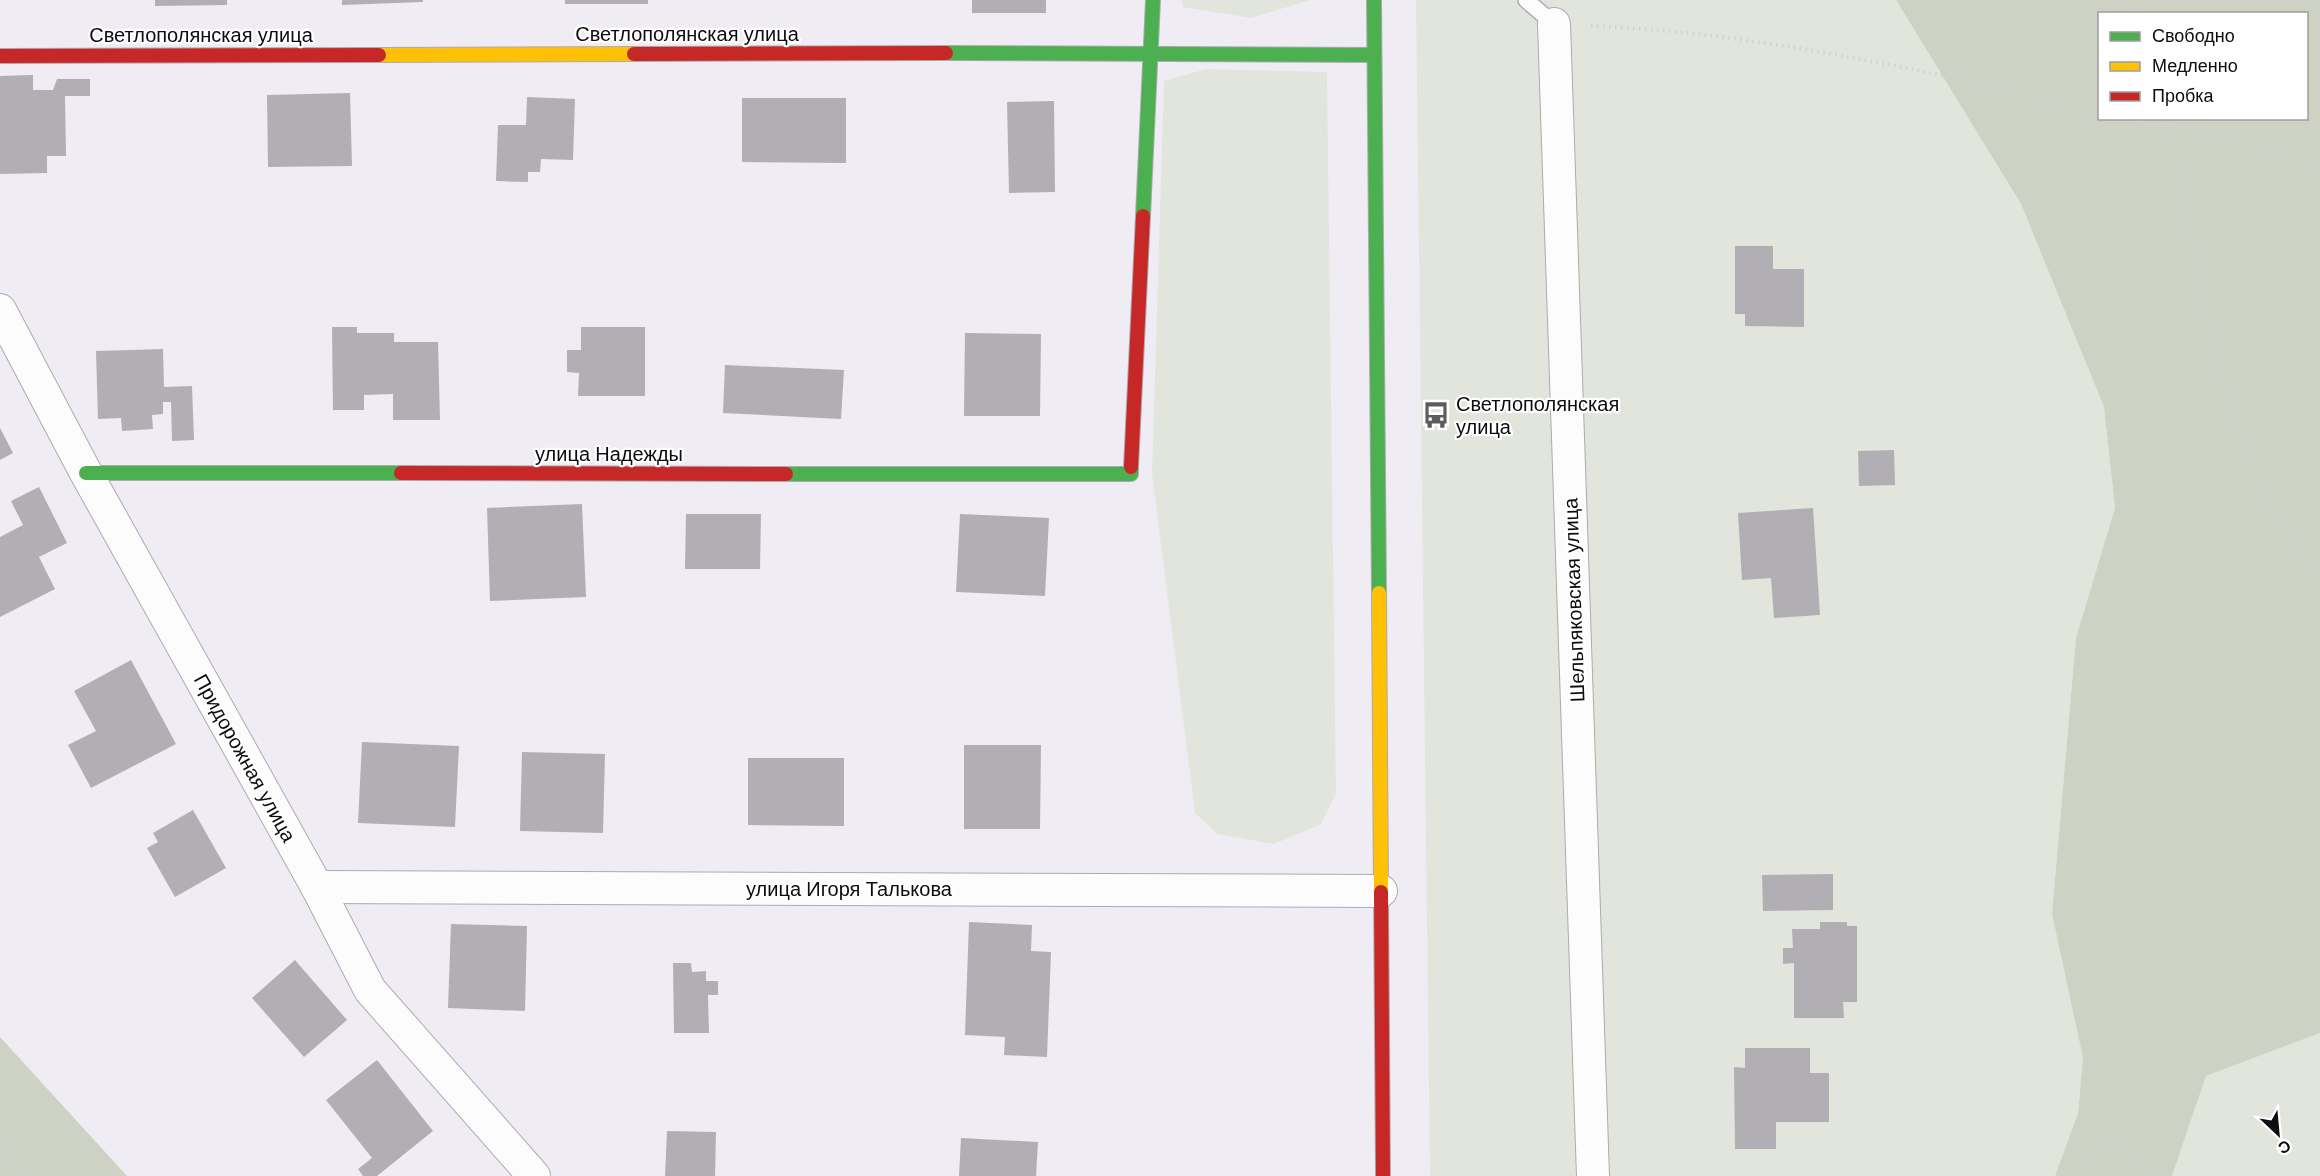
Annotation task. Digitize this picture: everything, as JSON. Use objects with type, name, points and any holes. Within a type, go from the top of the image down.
[{"type":"street","points":[[1151,52],[1153,0]]},
{"type":"street","points":[[1374,0],[1383,1176]]},
{"type":"street","name":"Шельпяковская улица","points":[[1554,24],[1593,1176]]},
{"type":"street","name":"Светлополянская улица","points":[[0,56],[1151,52],[1373,56]]},
{"type":"street","name":"улица Надежды","points":[[86,473],[1131,474],[1151,52]]},
{"type":"street","name":"Придорожная улица","points":[[0,310],[86,473],[317,887],[370,990],[534,1176]]},
{"type":"street","name":"улица Игоря Талькова","points":[[317,887],[1381,891]]},
{"type":"lane","points":[[1526,0],[1554,24]]},
{"type":"path","points":[[1554,24],[1669,29],[1806,48],[1976,83],[2098,116]]},
{"type":"path","points":[[2127,120],[2209,130],[2320,166]]},
{"type":"path","points":[[2170,120],[2204,303],[2234,425],[2271,507],[2320,582]]},
{"type":"path","points":[[2058,1176],[2121,1140],[2155,1176]]},
{"type":"path","points":[[0,1143],[28,1176]]},
{"type":"shaded area","points":[[1182,0],[1310,0],[1251,18],[1183,7]]},
{"type":"shaded area","points":[[1416,0],[1896,0],[2021,204],[2104,407],[2115,508],[2076,638],[2052,914],[2083,1058],[2078,1113],[2055,1176],[1430,1176]]},
{"type":"shaded area","points":[[1896,0],[2320,0],[2320,1033],[2206,1076],[2172,1176],[2055,1176],[2078,1113],[2083,1058],[2052,914],[2076,638],[2115,508],[2104,407],[2021,204]]},
{"type":"shaded area","points":[[1206,69],[1327,72],[1336,794],[1321,824],[1274,844],[1217,834],[1195,813],[1152,474],[1164,81]]},
{"type":"shaded area","points":[[2320,1033],[2320,1176],[2172,1176],[2206,1076]]},
{"type":"shaded area","points":[[0,1037],[127,1176],[0,1176]]},
{"type":"building","points":[[155,0],[227,0],[227,5],[155,6]]},
{"type":"building","points":[[342,0],[423,0],[423,2],[342,5]]},
{"type":"building","points":[[565,0],[648,0],[648,4],[565,4]]},
{"type":"building","points":[[972,0],[1046,0],[1046,13],[972,13]]},
{"type":"building","points":[[33,75],[33,90],[53,90],[57,79],[90,79],[90,96],[65,96],[66,156],[47,156],[47,173],[0,174],[0,76]]},
{"type":"building","points":[[350,93],[352,166],[268,167],[267,95]]},
{"type":"building","points":[[527,97],[575,99],[573,160],[541,159],[540,172],[528,172],[528,182],[496,181],[498,125],[526,125]]},
{"type":"building","points":[[742,98],[846,98],[846,163],[742,162]]},
{"type":"building","points":[[1054,101],[1055,192],[1009,193],[1007,102]]},
{"type":"building","points":[[1735,246],[1773,246],[1773,269],[1804,269],[1804,327],[1745,326],[1745,314],[1735,314]]},
{"type":"building","points":[[332,327],[357,327],[357,333],[394,333],[394,342],[438,342],[440,420],[393,420],[393,394],[364,395],[364,410],[333,410]]},
{"type":"building","points":[[581,327],[645,327],[645,396],[578,396],[579,373],[567,372],[567,350],[581,350]]},
{"type":"building","points":[[965,333],[1041,334],[1040,416],[964,416]]},
{"type":"building","points":[[163,349],[164,387],[192,386],[194,440],[172,441],[171,402],[163,402],[163,414],[152,415],[153,429],[122,431],[121,418],[98,419],[96,351]]},
{"type":"building","points":[[725,365],[844,370],[841,419],[723,413]]},
{"type":"building","points":[[0,428],[13,453],[0,460]]},
{"type":"building","points":[[1894,450],[1895,485],[1859,486],[1858,451]]},
{"type":"building","points":[[39,487],[67,543],[39,557],[55,589],[0,617],[0,537],[23,525],[11,501]]},
{"type":"building","points":[[582,504],[586,597],[490,601],[487,508]]},
{"type":"building","points":[[1813,508],[1820,615],[1774,618],[1771,578],[1742,580],[1738,513]]},
{"type":"building","points":[[686,514],[761,514],[760,569],[685,569]]},
{"type":"building","points":[[960,514],[1049,518],[1045,596],[956,592]]},
{"type":"building","points":[[131,660],[176,744],[91,788],[68,745],[96,731],[74,691]]},
{"type":"building","points":[[362,742],[459,746],[455,827],[358,823]]},
{"type":"building","points":[[964,745],[1041,745],[1040,829],[964,829]]},
{"type":"building","points":[[522,752],[605,754],[603,833],[520,831]]},
{"type":"building","points":[[748,758],[844,758],[844,826],[748,825]]},
{"type":"building","points":[[193,810],[226,868],[175,897],[147,848],[158,842],[153,833]]},
{"type":"building","points":[[1833,874],[1833,910],[1763,911],[1762,875]]},
{"type":"building","points":[[969,922],[1032,925],[1031,951],[1051,952],[1047,1057],[1004,1055],[1005,1037],[965,1035]]},
{"type":"building","points":[[1820,922],[1847,922],[1847,926],[1857,926],[1857,1002],[1843,1002],[1844,1018],[1794,1018],[1794,963],[1783,964],[1783,948],[1793,948],[1792,929],[1820,929]]},
{"type":"building","points":[[451,924],[527,926],[525,1011],[448,1008]]},
{"type":"building","points":[[295,960],[347,1020],[304,1057],[252,998]]},
{"type":"building","points":[[673,963],[691,963],[692,972],[706,971],[706,981],[718,981],[718,995],[708,995],[709,1033],[674,1033]]},
{"type":"building","points":[[1745,1048],[1810,1048],[1810,1073],[1829,1073],[1829,1122],[1776,1122],[1776,1149],[1735,1149],[1734,1067],[1745,1068]]},
{"type":"building","points":[[377,1060],[433,1131],[377,1176],[363,1176],[358,1169],[372,1158],[326,1100]]},
{"type":"building","points":[[667,1131],[716,1132],[715,1176],[665,1176]]},
{"type":"building","points":[[961,1138],[1038,1142],[1036,1176],[959,1176]]},
{"type":"traffic: fast","points":[[1143,216],[1153,0]]},
{"type":"traffic: fast","points":[[1374,0],[1379,593]]},
{"type":"traffic: fast","points":[[946,53],[1373,55]]},
{"type":"traffic: fast","points":[[786,474],[1131,474],[1131,467]]},
{"type":"traffic: fast","points":[[86,473],[401,473]]},
{"type":"traffic: slow","points":[[379,55],[634,54]]},
{"type":"traffic: slow","points":[[1379,593],[1381,892]]},
{"type":"traffic: jam","points":[[634,54],[946,53]]},
{"type":"traffic: jam","points":[[0,56],[379,55]]},
{"type":"traffic: jam","points":[[1131,467],[1143,216]]},
{"type":"traffic: jam","points":[[401,473],[786,474]]},
{"type":"traffic: jam","points":[[1381,892],[1383,1176]]},
{"type":"place","name":"Светлополянская улица","points":[[1436,415]]}]
